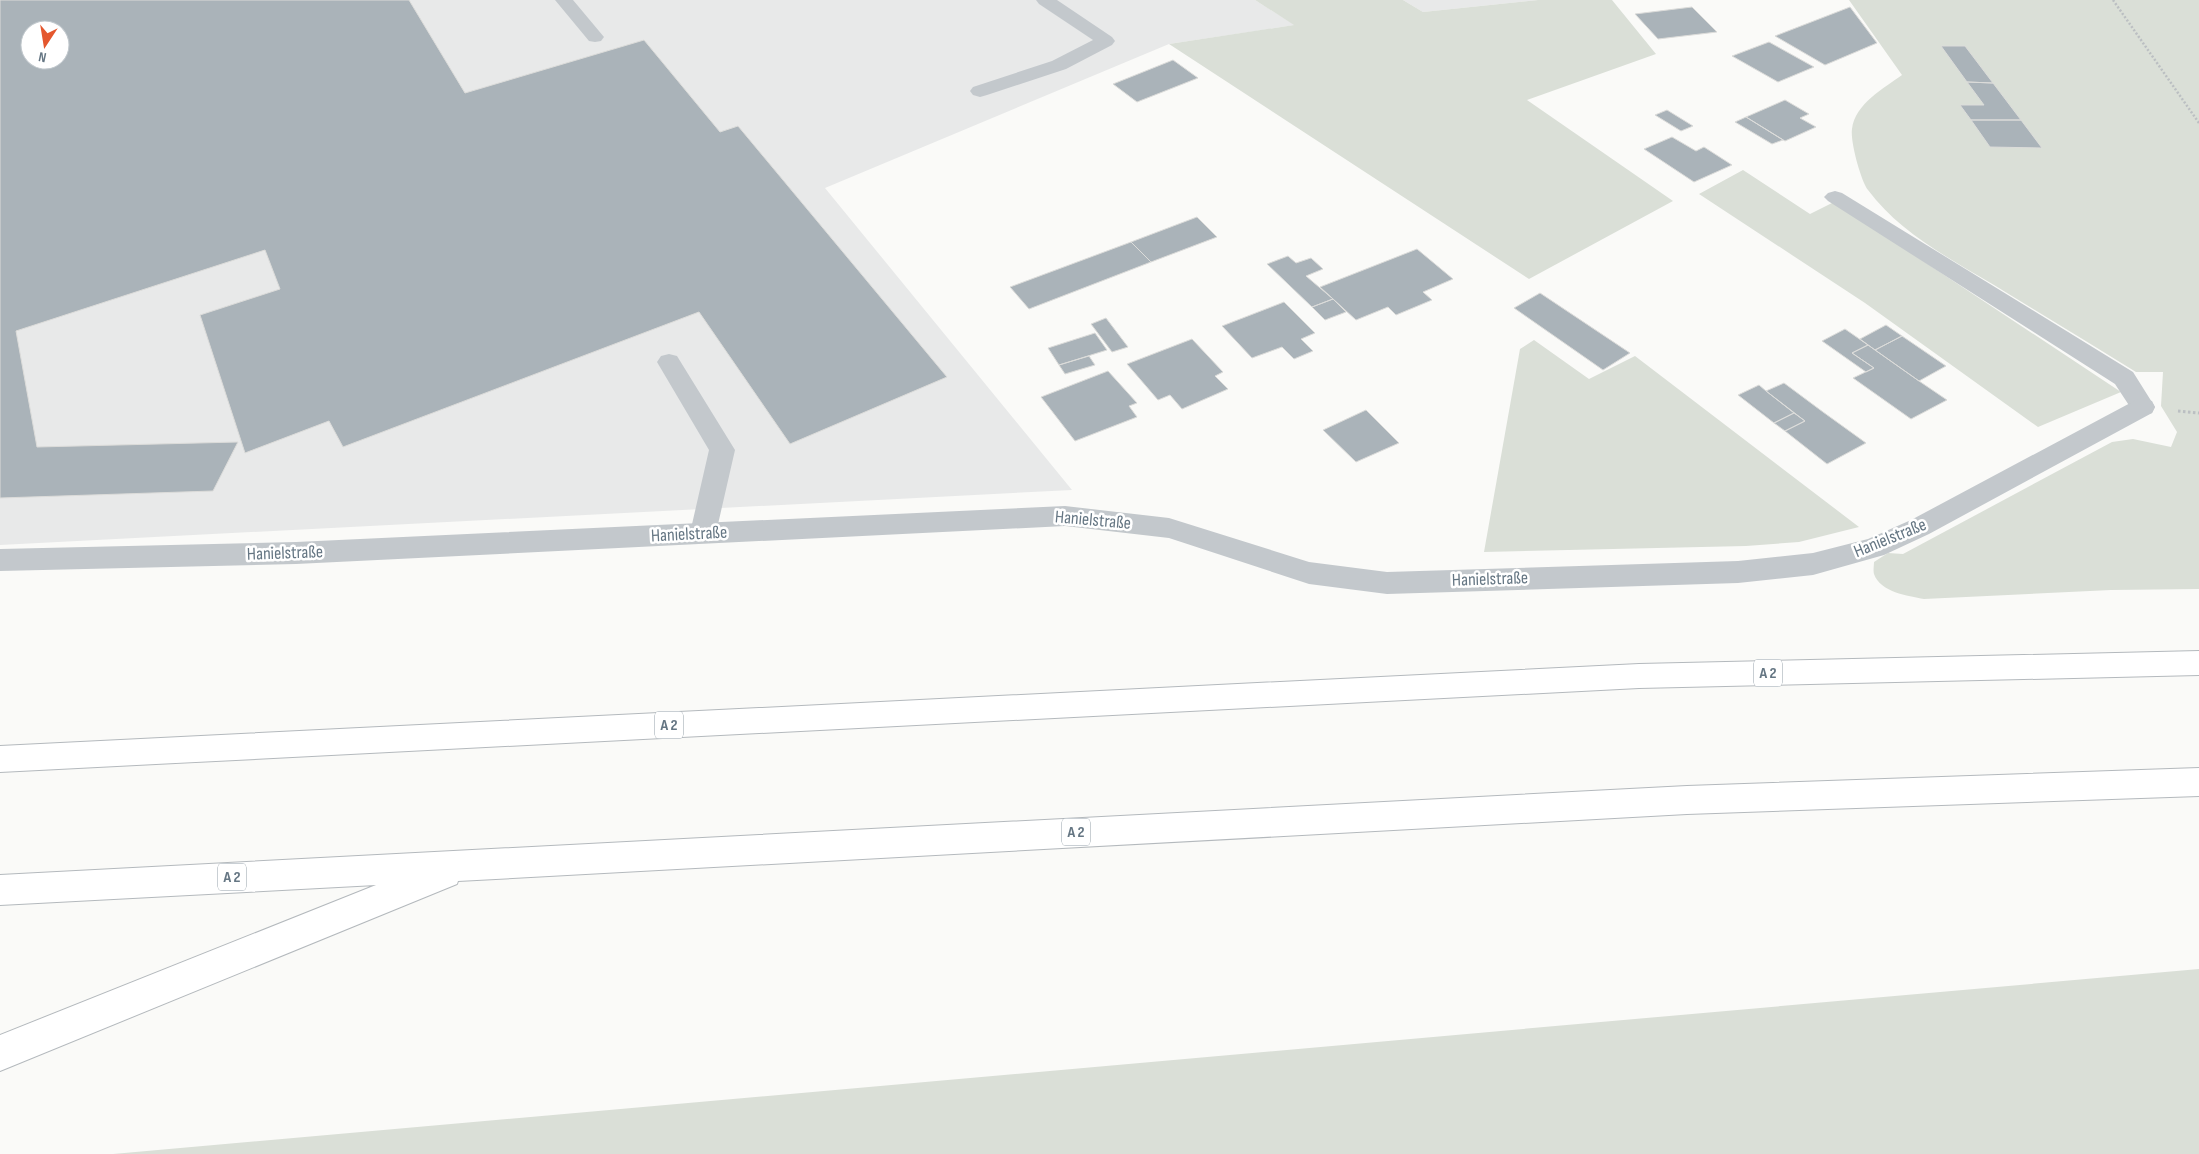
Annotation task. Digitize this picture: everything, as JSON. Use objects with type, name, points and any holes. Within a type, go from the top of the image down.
[{"type":"highway","name":"A 2","points":[[0,759],[1639,676],[2199,663]]},
{"type":"highway","name":"A 2","points":[[0,890],[1686,800],[2199,782]]},
{"type":"highway","points":[[0,1053],[465,865]]},
{"type":"street","points":[[564,0],[595,37]]},
{"type":"street","points":[[980,91],[1059,66],[1106,42],[1045,0]]},
{"type":"street","name":"Hanielstraße","points":[[0,560],[296,553],[1065,516],[1169,528],[1309,573],[1387,583],[1738,572],[1813,564],[1874,548],[1920,527],[2143,408],[2124,378],[1834,197]]},
{"type":"street","points":[[669,362],[722,450],[703,533]]},
{"type":"path","points":[[2113,0],[2199,123]]},
{"type":"shaded area","points":[[0,0],[1255,0],[1295,25],[1169,44],[825,188],[1072,490],[0,545]]},
{"type":"shaded area","points":[[1255,0],[1403,0],[1423,12],[1538,0],[1612,0],[1656,54],[1527,100],[1673,201],[1529,279],[1169,44],[1294,25]]},
{"type":"shaded area","points":[[1403,0],[1538,0],[1423,12]]},
{"type":"shaded area","points":[[1849,0],[2199,0],[2199,589],[2111,590],[1924,599],[1895,592],[1877,580],[1874,573],[1874,562],[1888,553],[1903,554],[2112,442],[2133,439],[2171,447],[2177,432],[2161,406],[2163,372],[2136,372],[1943,255],[1895,219],[1868,190],[1859,170],[1854,151],[1852,129],[1854,120],[1864,104],[1902,75]]},
{"type":"shaded area","points":[[1743,170],[1810,214],[1834,202],[2121,392],[2038,427],[1865,303],[1699,194]]},
{"type":"shaded area","points":[[1534,340],[1589,379],[1635,356],[1859,527],[1799,542],[1746,546],[1484,552],[1520,349]]},
{"type":"shaded area","points":[[2199,969],[2199,1154],[113,1154]]},
{"type":"building","points":[[0,0],[409,0],[465,93],[644,40],[720,132],[738,126],[947,377],[790,444],[699,312],[343,447],[329,421],[245,453],[200,315],[280,289],[265,250],[16,331],[37,447],[238,442],[213,491],[0,498]]},
{"type":"building","points":[[1692,7],[1717,32],[1658,39],[1635,14]]},
{"type":"building","points":[[1850,7],[1877,43],[1825,65],[1775,36]]},
{"type":"building","points":[[1769,42],[1814,67],[1778,82],[1732,56]]},
{"type":"building","points":[[1941,46],[1965,46],[1993,83],[1967,82]]},
{"type":"building","points":[[1173,60],[1198,78],[1137,102],[1113,84]]},
{"type":"building","points":[[1967,82],[1993,83],[2021,120],[1971,120],[1960,105],[1984,105]]},
{"type":"building","points":[[1785,100],[1809,114],[1800,118],[1816,127],[1785,141],[1746,117]]},
{"type":"building","points":[[1667,110],[1693,126],[1681,131],[1655,115]]},
{"type":"building","points":[[1746,117],[1783,140],[1772,144],[1735,122]]},
{"type":"building","points":[[1971,120],[2021,120],[2042,148],[1990,147]]},
{"type":"building","points":[[1672,137],[1696,151],[1704,147],[1732,165],[1694,182],[1644,149]]},
{"type":"building","points":[[1197,217],[1217,237],[1151,262],[1131,242]]},
{"type":"building","points":[[1131,242],[1151,262],[1029,309],[1010,287]]},
{"type":"building","points":[[1417,249],[1453,279],[1423,292],[1432,300],[1396,315],[1388,307],[1356,320],[1320,287]]},
{"type":"building","points":[[1288,256],[1296,263],[1311,258],[1323,269],[1306,276],[1333,299],[1312,307],[1267,264]]},
{"type":"building","points":[[1540,293],[1630,353],[1603,370],[1514,308]]},
{"type":"building","points":[[1333,299],[1346,312],[1325,320],[1312,307]]},
{"type":"building","points":[[1284,302],[1315,333],[1301,339],[1313,351],[1294,359],[1282,347],[1252,358],[1222,326]]},
{"type":"building","points":[[1106,318],[1128,347],[1112,352],[1091,324]]},
{"type":"building","points":[[1886,325],[1902,336],[1875,350],[1860,339]]},
{"type":"building","points":[[1845,329],[1868,345],[1852,353],[1874,368],[1866,372],[1822,341]]},
{"type":"building","points":[[1095,333],[1107,350],[1059,365],[1048,348]]},
{"type":"building","points":[[1902,336],[1946,366],[1919,381],[1875,350]]},
{"type":"building","points":[[1192,339],[1223,372],[1215,376],[1228,389],[1182,409],[1170,395],[1158,400],[1127,364]]},
{"type":"building","points":[[1868,345],[1947,400],[1911,419],[1853,378],[1874,368],[1852,353]]},
{"type":"building","points":[[1089,356],[1095,365],[1065,374],[1059,365]]},
{"type":"building","points":[[1108,371],[1137,403],[1129,406],[1137,417],[1075,441],[1041,397]]},
{"type":"building","points":[[1784,383],[1866,443],[1827,464],[1785,431],[1805,421],[1766,391]]},
{"type":"building","points":[[1759,385],[1794,413],[1774,423],[1738,395]]},
{"type":"building","points":[[1366,410],[1399,443],[1356,462],[1323,430]]},
{"type":"building","points":[[1794,413],[1805,421],[1785,431],[1774,423]]}]
